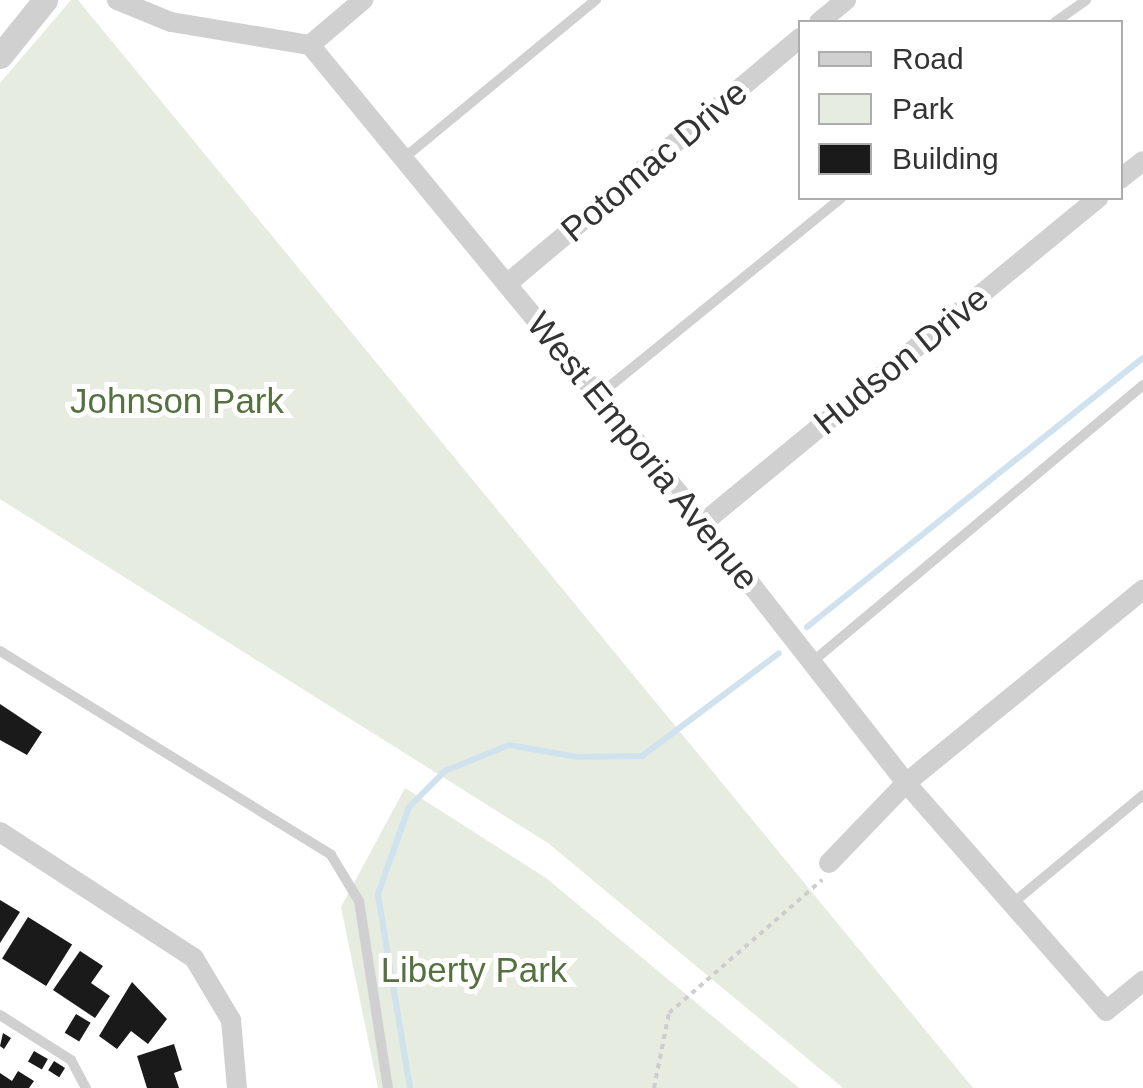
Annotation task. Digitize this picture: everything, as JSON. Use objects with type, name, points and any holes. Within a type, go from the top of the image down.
[{"type":"street","points":[[0,56],[45,0]]},
{"type":"street","points":[[125,3],[310,45],[364,0]]},
{"type":"street","points":[[821,20],[846,0]]},
{"type":"street","name":"Potomac Drive","points":[[508,284],[798,40]]},
{"type":"street","name":"West Emporia Avenue","points":[[310,45],[703,523],[906,782],[1106,1010],[1143,981]]},
{"type":"street","points":[[1123,177],[1143,160]]},
{"type":"street","name":"Hudson Drive","points":[[703,523],[1096,200]]},
{"type":"street","points":[[827,869],[906,782],[1143,590]]},
{"type":"street","points":[[0,832],[194,958],[231,1020],[237,1088]]},
{"type":"lane","points":[[404,158],[596,0]]},
{"type":"lane","points":[[1059,20],[1086,0]]},
{"type":"lane","points":[[599,396],[840,200]]},
{"type":"lane","points":[[811,663],[1143,385]]},
{"type":"lane","points":[[0,650],[331,855],[358,901],[388,1088]]},
{"type":"lane","points":[[1013,903],[1143,794]]},
{"type":"lane","points":[[0,1015],[71,1060],[86,1088]]},
{"type":"path","points":[[654,1088],[669,1013],[827,869]]},
{"type":"green space","name":"Johnson Park","points":[[71,0],[78,0],[973,1088],[843,1088],[548,843],[0,499],[0,83]]},
{"type":"green space","name":"Liberty Park","points":[[405,788],[546,878],[799,1088],[378,1088],[341,907]]},
{"type":"building","points":[[0,704],[42,732],[27,755],[0,740]]},
{"type":"building","points":[[0,900],[20,912],[0,943]]},
{"type":"building","points":[[28,917],[72,945],[46,986],[2,959]]},
{"type":"building","points":[[80,951],[103,966],[91,983],[110,996],[95,1018],[53,990]]},
{"type":"building","points":[[132,982],[167,1019],[148,1044],[131,1031],[117,1049],[99,1036]]},
{"type":"building","points":[[76,1014],[91,1023],[79,1042],[65,1033]]},
{"type":"building","points":[[3,1033],[11,1038],[4,1049],[0,1046]]},
{"type":"building","points":[[174,1044],[182,1070],[174,1073],[179,1088],[147,1088],[137,1056]]},
{"type":"building","points":[[34,1051],[48,1059],[42,1069],[28,1061]]},
{"type":"building","points":[[54,1061],[65,1068],[59,1077],[48,1070]]},
{"type":"building","points":[[18,1071],[34,1081],[29,1088],[0,1088],[0,1073],[12,1081]]},
{"type":"waterway","points":[[807,627],[1143,358]]},
{"type":"waterway","points":[[410,1088],[378,894],[409,807],[445,771],[509,745],[578,757],[642,756],[779,653]]}]
